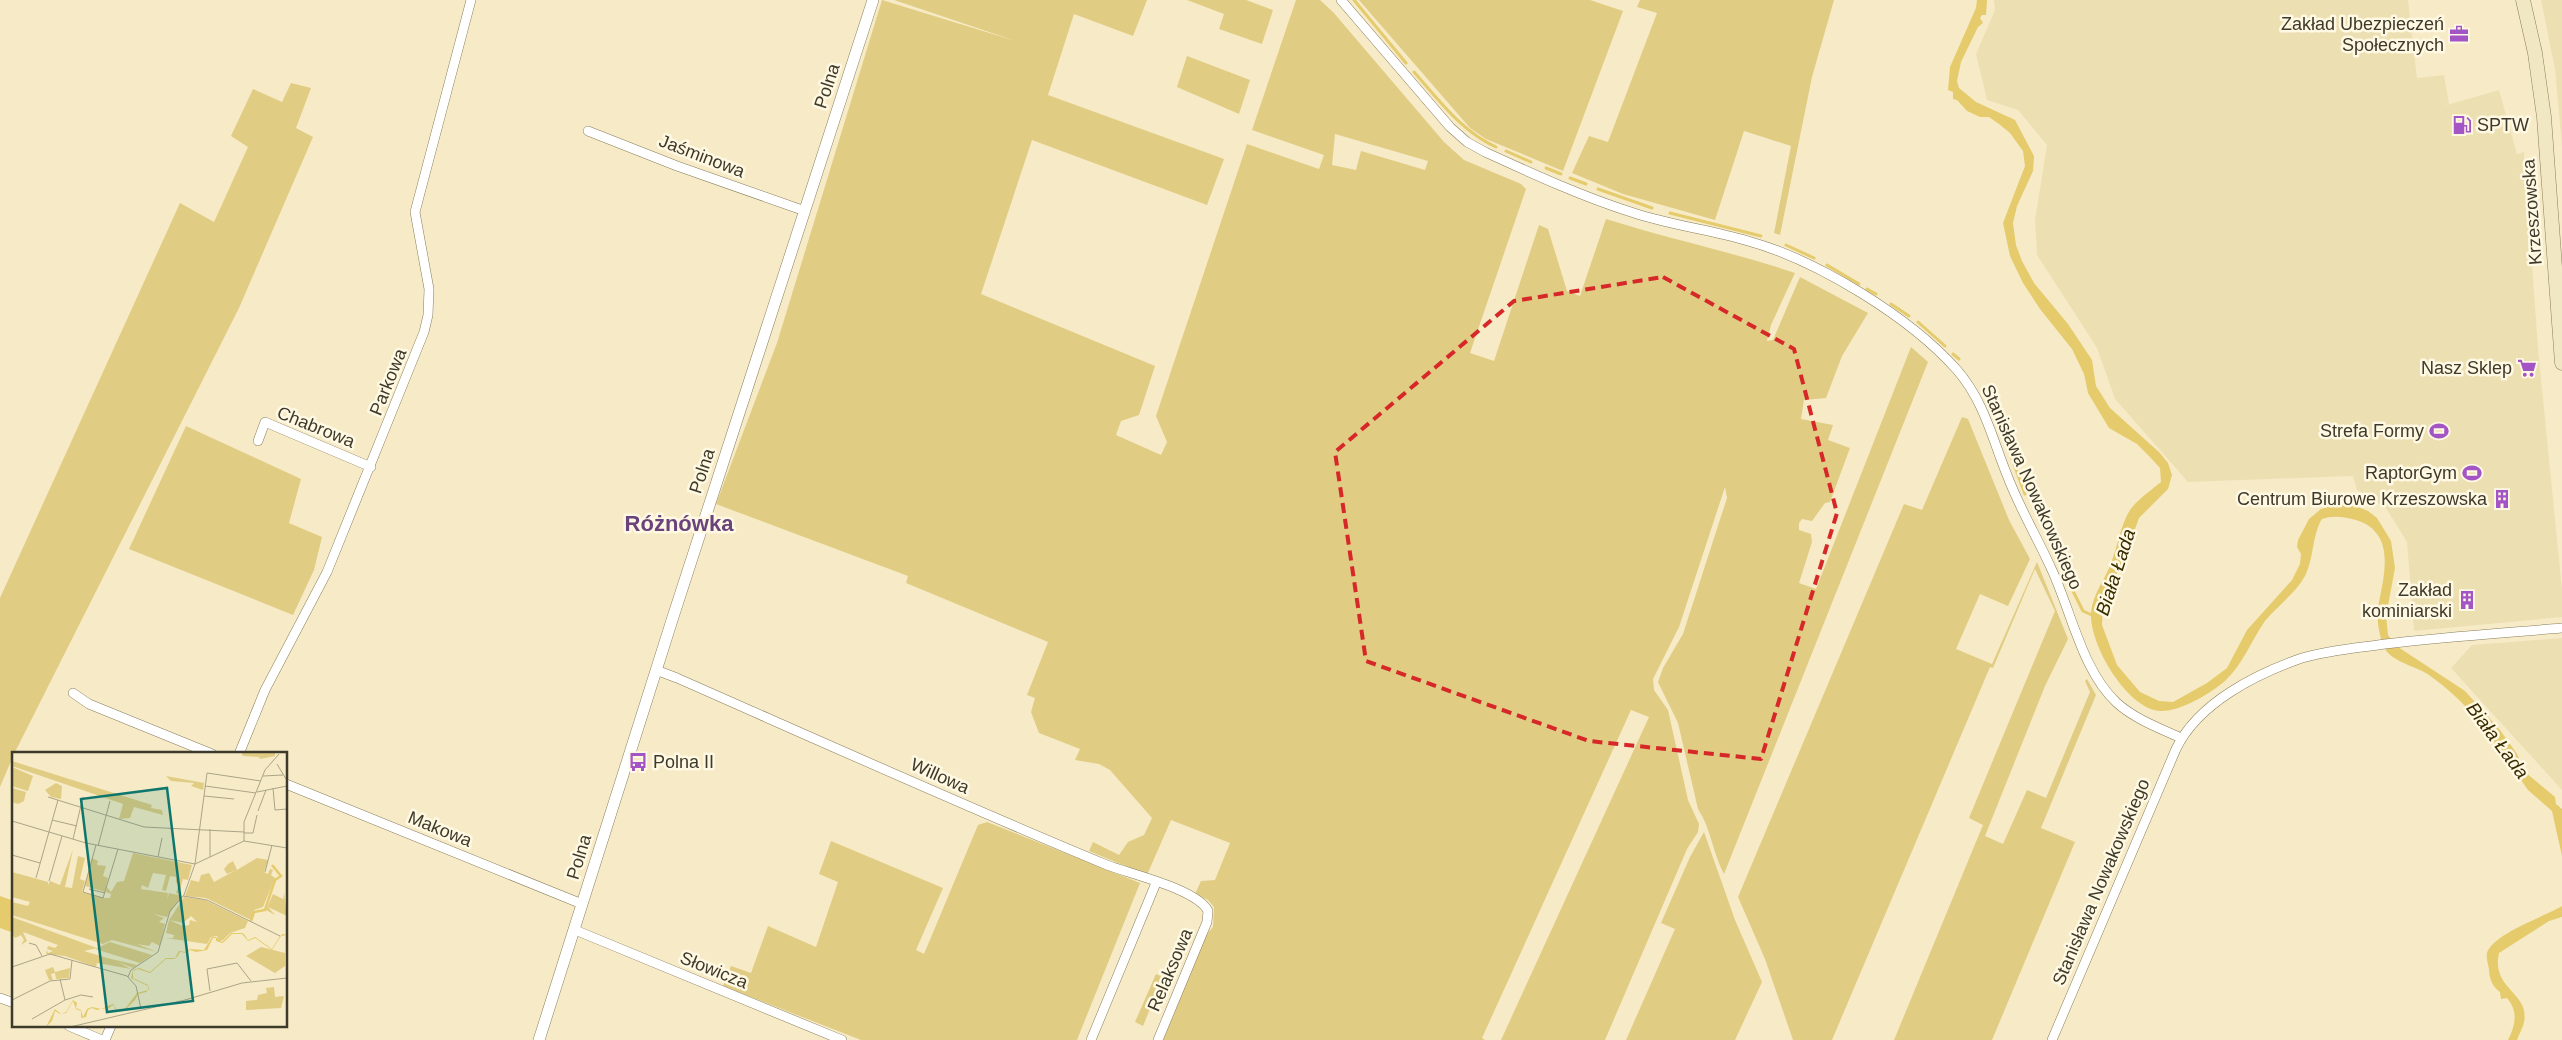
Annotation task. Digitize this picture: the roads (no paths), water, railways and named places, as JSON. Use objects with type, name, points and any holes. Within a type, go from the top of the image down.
[{"type":"main road","name":"Krzeszowska","points":[[2522,0],[2542,98],[2562,363]]},
{"type":"street","name":"Parkowa","points":[[240,752],[265,690],[328,572],[371,467],[426,323],[429,290],[415,212],[471,0]]},
{"type":"street","name":"Polna","points":[[538,1040],[873,0]]},
{"type":"street","name":"Stanisława Nowakowskiego","points":[[1341,0],[1450,127],[1467,142],[1485,152],[1634,213],[1749,241],[1807,263],[1898,318],[1933,347],[1957,369],[1974,391],[1986,414],[2007,476],[2051,567],[2080,640],[2104,688],[2130,712],[2181,738]]},
{"type":"street","name":"Jaśminowa","points":[[588,131],[677,166],[805,211]]},
{"type":"street","name":"Chabrowa","points":[[258,441],[265,422],[371,467]]},
{"type":"street","name":"Stanisława Nowakowskiego","points":[[2052,1040],[2181,738],[2191,725],[2224,697],[2272,670],[2325,652],[2404,642],[2562,628]]},
{"type":"street","name":"Willowa","points":[[656,670],[989,815],[1194,898],[1205,906],[1208,911]]},
{"type":"street","points":[[73,693],[89,704],[207,752]]},
{"type":"street","name":"Makowa","points":[[288,785],[582,904]]},
{"type":"street","points":[[1091,1040],[1156,883]]},
{"type":"street","name":"Relaksowa","points":[[1158,1040],[1204,930],[1208,911]]},
{"type":"street","name":"Słowicza","points":[[574,930],[842,1040]]},
{"type":"street","points":[[0,998],[12,1002]]},
{"type":"street","points":[[74,1028],[104,1040],[110,1028]]},
{"type":"water","name":"Biała Łada","points":[[1977,0],[1987,0],[1986,15],[1982,15],[1980,18],[1983,23],[1978,27],[1961,62],[1957,81],[1959,88],[1976,102],[2015,120],[2034,156],[2033,171],[2017,206],[2013,223],[2016,245],[2022,261],[2034,283],[2068,324],[2092,360],[2096,386],[2110,408],[2160,453],[2168,463],[2172,475],[2168,489],[2139,518],[2126,554],[2103,604],[2102,625],[2117,665],[2140,692],[2159,701],[2173,702],[2207,683],[2227,668],[2247,630],[2292,580],[2300,564],[2301,554],[2297,547],[2298,540],[2309,519],[2321,509],[2337,504],[2358,507],[2368,511],[2377,518],[2391,541],[2395,568],[2386,616],[2388,635],[2395,645],[2465,691],[2500,730],[2517,754],[2525,772],[2555,797],[2556,804],[2562,809],[2562,856],[2552,811],[2528,790],[2516,773],[2512,772],[2512,768],[2503,754],[2475,717],[2454,695],[2429,675],[2387,652],[2380,636],[2378,624],[2378,607],[2385,566],[2382,543],[2377,534],[2368,526],[2356,520],[2339,517],[2322,519],[2316,532],[2308,569],[2301,582],[2265,621],[2242,660],[2225,681],[2201,697],[2191,703],[2171,710],[2154,710],[2142,704],[2131,695],[2110,669],[2102,654],[2092,625],[2092,605],[2111,563],[2127,516],[2144,495],[2161,482],[2160,468],[2137,444],[2109,428],[2088,393],[2084,374],[2072,349],[2040,309],[2023,283],[2010,256],[2003,223],[2025,166],[2023,151],[2010,133],[1999,124],[1989,117],[1980,117],[1967,111],[1957,100],[1953,99],[1953,92],[1948,90],[1950,67],[1976,8]]},
{"type":"water","points":[[0,896],[12,900],[12,932],[0,928]]},
{"type":"water","points":[[2562,906],[2562,917],[2549,921],[2499,953],[2498,965],[2500,975],[2522,1004],[2524,1012],[2523,1024],[2517,1040],[2508,1040],[2515,1019],[2513,1008],[2507,998],[2501,999],[2500,992],[2492,982],[2487,953],[2491,946],[2509,932]]},
{"type":"waterway","points":[[1354,0],[1406,63]]},
{"type":"waterway","points":[[1414,72],[1461,124],[1484,141],[1496,147]]},
{"type":"waterway","points":[[1506,151],[1531,162]]},
{"type":"waterway","points":[[1546,168],[1561,174]]},
{"type":"waterway","points":[[1570,178],[1586,184]]},
{"type":"waterway","points":[[1598,189],[1652,208]]},
{"type":"waterway","points":[[1670,213],[1761,236]]},
{"type":"waterway","points":[[1786,245],[1814,258]]},
{"type":"waterway","points":[[1827,265],[1859,284]]},
{"type":"waterway","points":[[1867,289],[1876,294]]},
{"type":"waterway","points":[[1891,304],[1909,316]]},
{"type":"waterway","points":[[1918,322],[1945,346]]},
{"type":"waterway","points":[[1953,354],[1959,359]]},
{"type":"waterway","points":[[1985,390],[1996,415]]},
{"type":"waterway","points":[[2000,426],[2025,494]]},
{"type":"waterway","points":[[2049,540],[2054,550]]},
{"type":"waterway","points":[[2062,568],[2069,581]]},
{"type":"waterway","name":"Biała Łada","points":[[2073,591],[2083,611],[2094,616]]},
{"type":"place","name":"Zakład Ubezpieczeń Społecznych","points":[[2459,34]]},
{"type":"place","name":"SPTW","points":[[2462,125]]},
{"type":"place","name":"Nasz Sklep","points":[[2527,368]]},
{"type":"place","name":"Strefa Formy","points":[[2439,431]]},
{"type":"place","name":"RaptorGym","points":[[2472,473]]},
{"type":"place","name":"Centrum Biurowe Krzeszowska","points":[[2502,499]]},
{"type":"place","name":"Zakład kominiarski","points":[[2467,600]]},
{"type":"place","name":"Polna II","points":[[638,762]]},
{"type":"district","name":"Różnówka","points":[[679,523]]}]
